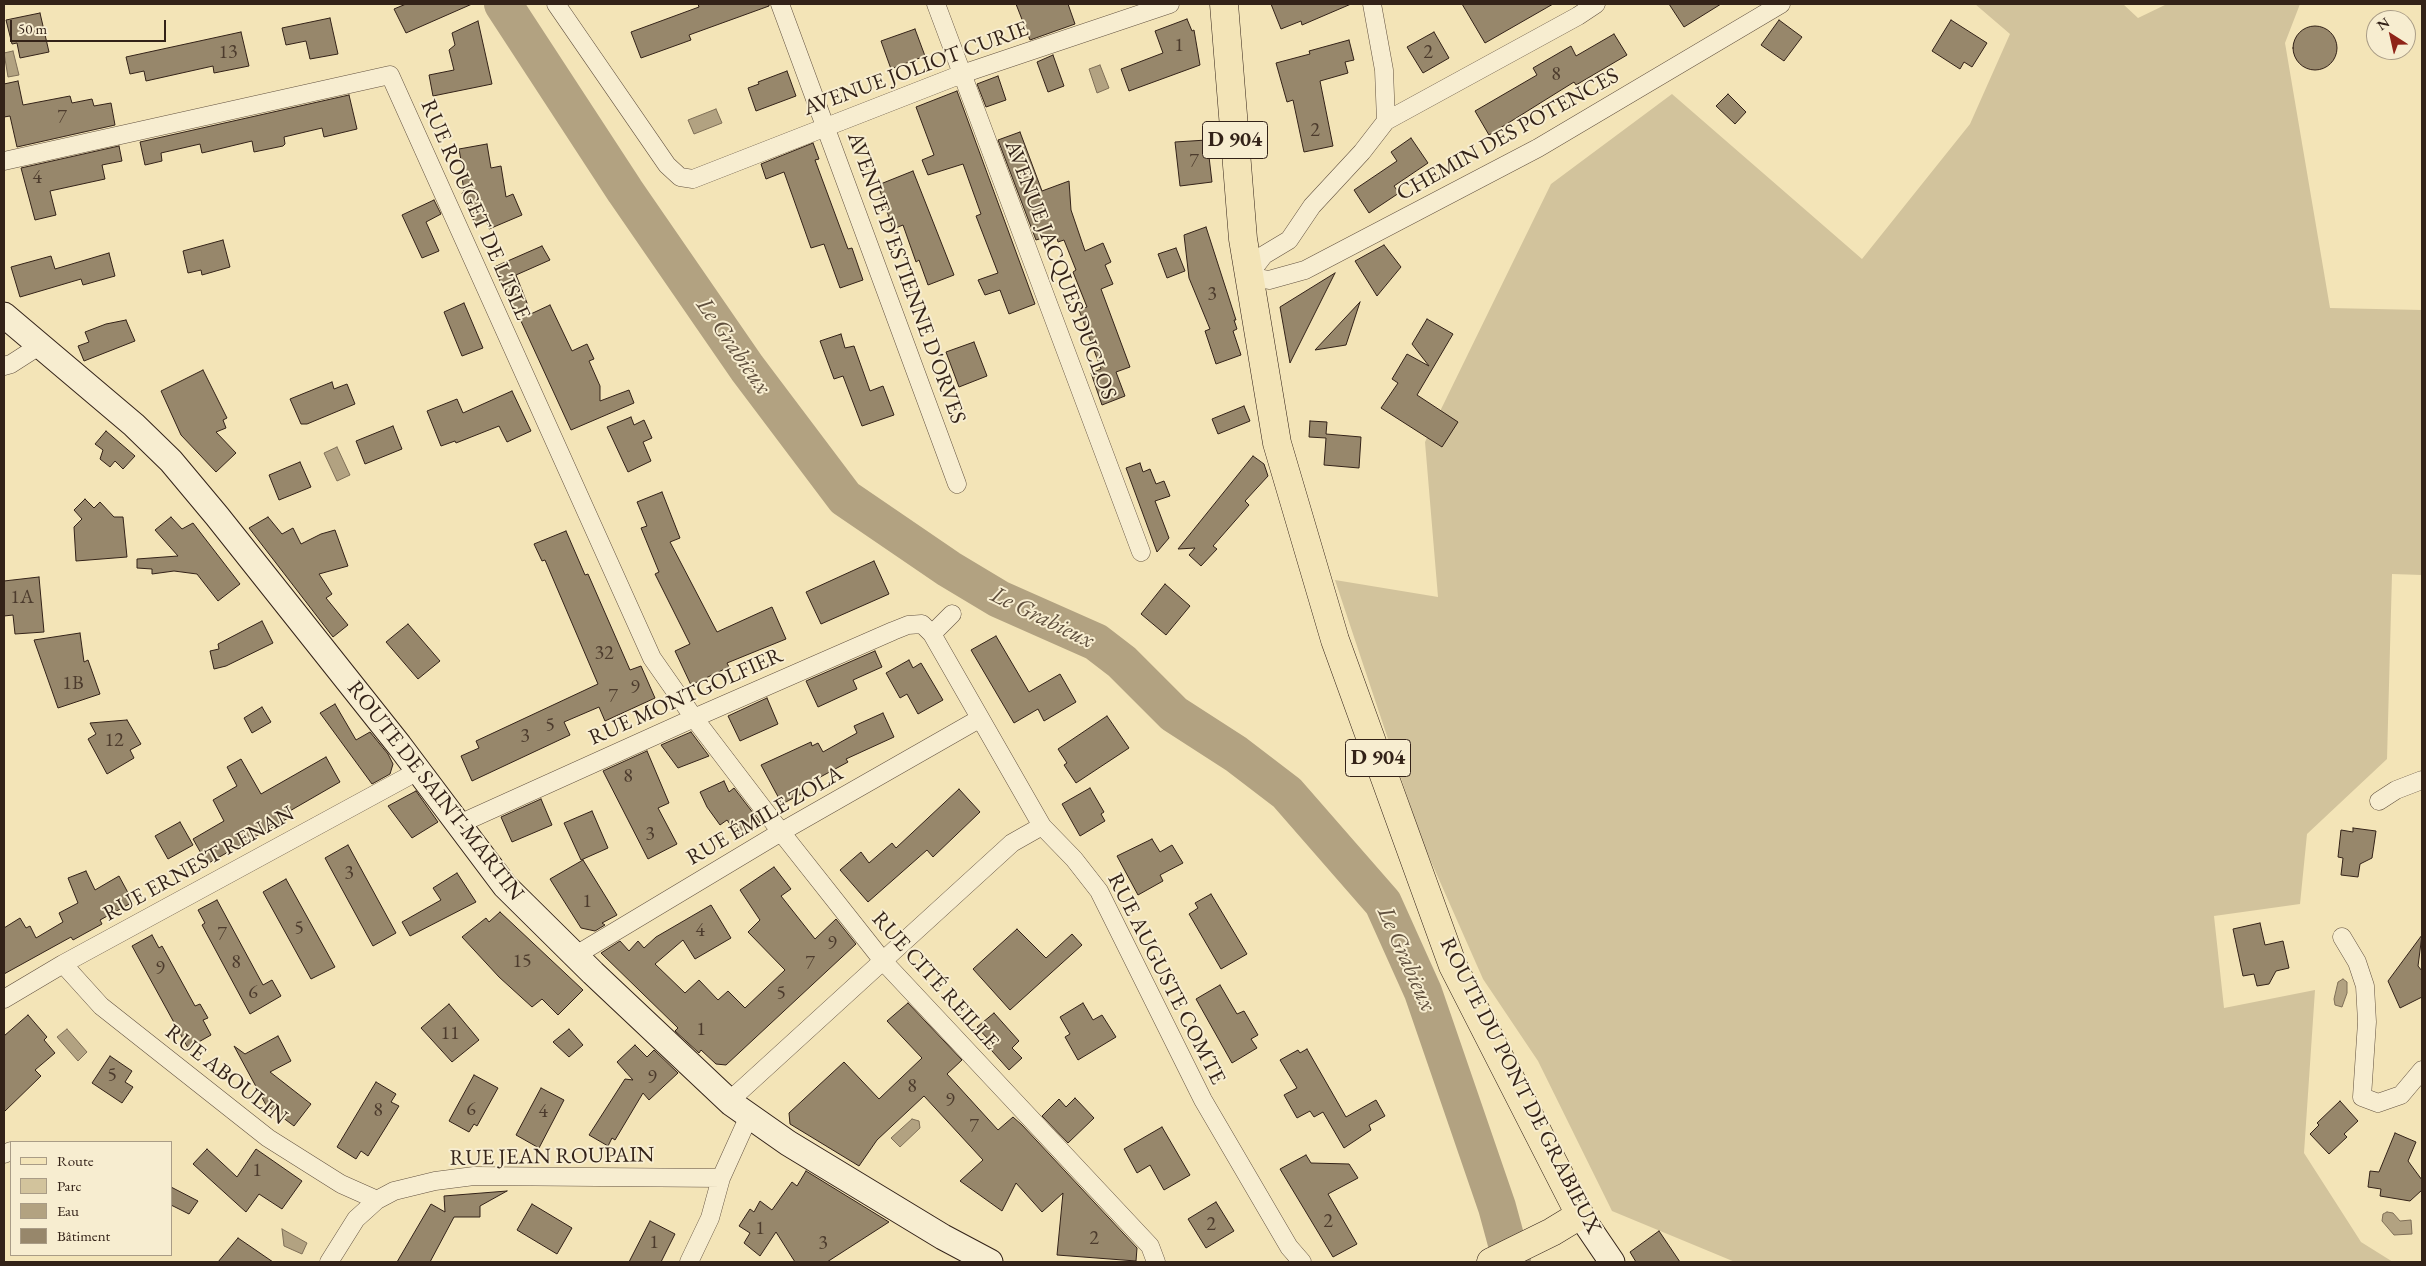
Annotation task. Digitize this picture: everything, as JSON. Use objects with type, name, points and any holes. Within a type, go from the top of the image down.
[{"type":"main road","name":"D 904","points":[[1224,4],[1248,276]]},
{"type":"main road","name":"ROUTE DU PONT DE GRABIEUX","points":[[1248,276],[1276,443],[1335,640],[1453,966],[1580,1215],[1612,1262]]},
{"type":"main road","name":"ROUTE DE SAINT-MARTIN","points":[[4,315],[134,425],[171,461],[224,524],[418,771],[504,886],[740,1109],[788,1143],[935,1232],[990,1262]]},
{"type":"main road","points":[[1491,1262],[1552,1232],[1580,1215]]},
{"type":"street","name":"AVENUE JOLIOT CURIE","points":[[556,4],[667,165],[680,177],[693,179],[962,74],[1170,4]]},
{"type":"street","name":"AVENUE D'ESTIENNE D'ORVES","points":[[780,4],[957,484]]},
{"type":"street","name":"AVENUE JACQUES DUCLOS","points":[[936,4],[1141,552]]},
{"type":"street","points":[[1372,4],[1384,70],[1386,121]]},
{"type":"street","points":[[1248,276],[1264,255],[1289,240],[1312,206],[1362,152],[1386,121],[1578,16],[1596,4]]},
{"type":"street","name":"CHEMIN DES POTENCES","points":[[1248,276],[1269,280],[1305,270],[1538,148],[1781,4]]},
{"type":"street","name":"RUE ROUGET DE L'ISLE","points":[[4,161],[390,75],[652,658],[694,718]]},
{"type":"street","points":[[4,366],[11,364],[39,346]]},
{"type":"street","points":[[932,634],[952,614]]},
{"type":"street","name":"RUE MONTGOLFIER","points":[[457,825],[694,718],[908,625],[922,624],[932,634]]},
{"type":"street","name":"RUE AUGUSTE COMTE","points":[[932,634],[1042,826],[1074,859],[1098,891],[1203,1100],[1290,1255],[1302,1262]]},
{"type":"street","name":"RUE CITÉ REILLE","points":[[694,718],[883,961],[1150,1246],[1156,1262]]},
{"type":"street","name":"RUE ÉMILE ZOLA","points":[[576,955],[781,832],[979,719]]},
{"type":"street","name":"RUE ERNEST RENAN","points":[[4,998],[418,771]]},
{"type":"street","points":[[2379,801],[2396,790],[2422,780]]},
{"type":"street","points":[[689,1262],[710,1218],[740,1109],[738,1093],[1012,843],[1042,826]]},
{"type":"street","points":[[2342,937],[2357,962],[2365,986],[2367,1022],[2362,1097],[2378,1103],[2401,1095],[2422,1070]]},
{"type":"street","name":"RUE ABOULIN","points":[[63,964],[101,1006],[268,1138],[341,1184],[377,1200]]},
{"type":"street","name":"RUE JEAN ROUPAIN","points":[[329,1262],[356,1219],[377,1200],[394,1191],[435,1181],[474,1176],[721,1178]]},
{"type":"green space","points":[[1975,4],[2123,4],[2138,18],[2167,4],[2300,4],[2285,43],[2330,308],[2422,310],[2422,575],[2392,574],[2387,759],[2307,834],[2300,904],[2214,916],[2224,1008],[2315,990],[2304,1153],[2361,1242],[2393,1262],[1735,1262],[1612,1211],[1538,1061],[1483,979],[1422,841],[1335,580],[1438,597],[1425,442],[1551,184],[1672,94],[1862,259],[1970,124],[2010,34]]},
{"type":"water","points":[[13,51],[19,75],[8,77],[4,53]]},
{"type":"water","points":[[1100,65],[1109,88],[1097,93],[1089,69]]},
{"type":"water","points":[[716,109],[722,123],[694,134],[688,120]]},
{"type":"water","points":[[337,447],[350,475],[337,481],[324,453]]},
{"type":"water","points":[[2343,979],[2347,982],[2347,993],[2342,1007],[2335,1005],[2334,999],[2338,982]]},
{"type":"water","points":[[67,1029],[87,1052],[78,1061],[57,1037]]},
{"type":"water","points":[[912,1119],[919,1121],[920,1128],[900,1147],[891,1138]]},
{"type":"water","points":[[2387,1212],[2393,1213],[2400,1221],[2411,1220],[2412,1234],[2394,1235],[2382,1221],[2383,1214]]},
{"type":"water","points":[[282,1229],[307,1243],[302,1254],[284,1246]]},
{"type":"building","points":[[406,4],[472,4],[406,33],[394,9]]},
{"type":"building","points":[[698,4],[769,4],[769,6],[689,35],[691,40],[641,58],[631,32],[699,7]]},
{"type":"building","points":[[1016,4],[1068,4],[1075,24],[1030,40]]},
{"type":"building","points":[[1271,4],[1351,4],[1302,25],[1301,21],[1281,29]]},
{"type":"building","points":[[1462,4],[1553,4],[1485,43]]},
{"type":"building","points":[[1669,4],[1721,4],[1684,27]]},
{"type":"building","points":[[40,13],[49,52],[20,58],[17,43],[12,44],[6,20]]},
{"type":"building","points":[[330,18],[338,54],[310,59],[306,41],[286,45],[282,28]]},
{"type":"building","points":[[1187,19],[1192,31],[1194,30],[1200,65],[1129,91],[1121,69],[1163,53],[1155,31]]},
{"type":"building","points":[[1779,20],[1802,37],[1784,61],[1761,45]]},
{"type":"building","points":[[1951,20],[1987,43],[1972,67],[1964,62],[1960,69],[1932,51]]},
{"type":"building","points":[[478,21],[492,84],[433,96],[429,75],[454,70],[449,50],[455,45],[452,33]]},
{"type":"building","points":[[2311,26],[2319,26],[2331,32],[2337,48],[2331,64],[2319,70],[2311,70],[2299,64],[2293,52],[2293,44],[2299,32]]},
{"type":"building","points":[[915,29],[925,56],[891,69],[881,41]]},
{"type":"building","points":[[241,32],[249,66],[214,73],[213,66],[146,81],[144,71],[130,74],[126,57]]},
{"type":"building","points":[[1434,32],[1449,58],[1423,73],[1407,47]]},
{"type":"building","points":[[1614,34],[1627,55],[1576,85],[1574,82],[1489,135],[1475,111],[1537,75],[1533,68],[1571,46],[1576,56]]},
{"type":"building","points":[[1349,40],[1354,60],[1345,62],[1348,73],[1320,81],[1333,146],[1304,152],[1293,100],[1287,102],[1276,63],[1310,54],[1309,51]]},
{"type":"building","points":[[1053,55],[1064,86],[1048,92],[1037,62]]},
{"type":"building","points":[[787,71],[796,96],[756,111],[748,88],[759,84],[758,82]]},
{"type":"building","points":[[998,76],[1006,100],[986,107],[977,84]]},
{"type":"building","points":[[18,81],[23,105],[70,96],[72,103],[92,99],[94,106],[111,103],[115,125],[17,147],[10,116],[4,117],[4,84]]},
{"type":"building","points":[[957,91],[1035,304],[1009,314],[1000,290],[985,295],[978,280],[998,273],[976,216],[981,214],[963,164],[928,175],[922,160],[934,155],[916,107]]},
{"type":"building","points":[[1728,94],[1746,112],[1735,124],[1716,106]]},
{"type":"building","points":[[349,95],[357,129],[324,137],[322,128],[284,137],[285,144],[283,146],[254,152],[252,141],[202,153],[200,144],[161,153],[162,161],[145,165],[140,142]]},
{"type":"building","points":[[1020,132],[1042,191],[1069,181],[1071,210],[1085,251],[1103,243],[1111,262],[1105,265],[1113,284],[1101,289],[1130,367],[1116,372],[1125,396],[1102,405],[1091,373],[1101,369],[1079,310],[1087,307],[1073,272],[1076,270],[1064,240],[1058,242],[1056,234],[1036,240],[998,140]]},
{"type":"building","points":[[1411,138],[1428,163],[1394,186],[1399,193],[1369,213],[1354,190],[1397,161],[1391,152]]},
{"type":"building","points":[[1207,140],[1212,182],[1180,186],[1175,142]]},
{"type":"building","points":[[813,143],[819,159],[815,160],[848,249],[852,248],[863,280],[840,288],[824,244],[811,248],[784,172],[766,179],[761,164]]},
{"type":"building","points":[[487,144],[491,168],[501,166],[506,197],[513,194],[522,215],[489,229],[486,220],[475,224],[462,193],[464,192],[462,177],[464,177],[459,149]]},
{"type":"building","points":[[119,146],[122,161],[102,165],[105,179],[50,191],[56,215],[35,220],[21,168]]},
{"type":"building","points":[[913,171],[954,275],[928,285],[919,260],[916,262],[903,225],[893,229],[878,185]]},
{"type":"building","points":[[434,200],[441,214],[426,222],[439,251],[422,258],[402,215]]},
{"type":"building","points":[[1206,227],[1236,320],[1234,320],[1237,329],[1233,331],[1241,355],[1216,364],[1205,331],[1210,329],[1189,278],[1184,235]]},
{"type":"building","points":[[223,240],[230,267],[202,275],[201,270],[188,273],[183,251]]},
{"type":"building","points":[[1384,245],[1401,267],[1377,296],[1355,261]]},
{"type":"building","points":[[542,246],[550,260],[516,275],[529,308],[515,316],[494,267]]},
{"type":"building","points":[[1176,248],[1185,271],[1167,278],[1158,254]]},
{"type":"building","points":[[109,253],[115,276],[83,285],[81,279],[20,297],[11,267],[51,256],[55,269]]},
{"type":"building","points":[[1335,273],[1290,363],[1280,307]]},
{"type":"building","points":[[1360,302],[1346,345],[1315,350]]},
{"type":"building","points":[[464,303],[483,348],[462,356],[444,312]]},
{"type":"building","points":[[550,305],[572,351],[587,344],[594,359],[589,361],[600,386],[600,401],[629,390],[634,403],[571,430],[520,319]]},
{"type":"building","points":[[1427,319],[1453,334],[1417,395],[1458,422],[1442,447],[1381,408],[1398,383],[1392,379],[1407,354],[1429,366],[1412,344]]},
{"type":"building","points":[[126,320],[135,341],[84,361],[78,346],[89,342],[85,332],[106,324]]},
{"type":"building","points":[[841,334],[845,348],[854,346],[870,391],[883,386],[894,415],[862,426],[843,376],[834,379],[820,341]]},
{"type":"building","points":[[974,342],[987,376],[959,387],[946,352]]},
{"type":"building","points":[[203,370],[227,418],[223,420],[226,428],[216,432],[236,453],[216,472],[181,435],[161,391]]},
{"type":"building","points":[[332,382],[334,389],[347,384],[355,404],[307,424],[301,424],[290,399]]},
{"type":"building","points":[[512,391],[531,431],[507,442],[499,426],[456,443],[455,441],[441,446],[427,411],[457,399],[463,413]]},
{"type":"building","points":[[1244,406],[1250,421],[1218,434],[1212,419]]},
{"type":"building","points":[[631,417],[634,425],[644,420],[652,438],[643,442],[651,461],[628,472],[607,427]]},
{"type":"building","points":[[1310,421],[1327,422],[1326,434],[1361,437],[1359,468],[1324,465],[1326,438],[1309,437]]},
{"type":"building","points":[[393,426],[402,449],[365,464],[356,441]]},
{"type":"building","points":[[106,431],[135,456],[123,469],[115,461],[110,467],[100,459],[103,450],[95,444]]},
{"type":"building","points":[[1253,456],[1264,464],[1268,476],[1245,501],[1249,505],[1213,546],[1217,549],[1201,566],[1189,555],[1195,548],[1178,549]]},
{"type":"building","points":[[300,462],[311,487],[279,500],[269,475]]},
{"type":"building","points":[[1140,463],[1143,472],[1150,469],[1156,484],[1164,481],[1170,496],[1155,501],[1169,538],[1157,552],[1126,468]]},
{"type":"building","points":[[662,492],[680,538],[670,542],[717,632],[772,607],[786,639],[727,663],[729,667],[691,685],[675,651],[690,644],[655,574],[659,572],[641,528],[647,526],[637,502]]},
{"type":"building","points":[[85,499],[94,508],[100,502],[114,517],[123,517],[127,557],[76,561],[74,527],[82,519],[74,510]]},
{"type":"building","points":[[171,517],[182,529],[193,523],[240,584],[218,601],[197,574],[174,571],[152,574],[152,569],[137,568],[137,559],[178,556],[155,530]]},
{"type":"building","points":[[268,517],[282,534],[293,528],[301,544],[321,534],[335,530],[348,566],[319,574],[332,594],[326,598],[348,625],[333,637],[249,528]]},
{"type":"building","points":[[566,531],[585,575],[588,574],[630,670],[641,666],[655,698],[605,721],[599,707],[564,722],[570,735],[472,781],[461,756],[479,748],[476,741],[598,684],[545,560],[542,561],[534,544]]},
{"type":"building","points":[[874,561],[889,594],[821,624],[806,592]]},
{"type":"building","points":[[39,577],[44,632],[15,634],[13,615],[4,616],[4,581]]},
{"type":"building","points":[[1165,584],[1190,606],[1166,635],[1141,614]]},
{"type":"building","points":[[262,621],[273,643],[226,666],[214,669],[210,651],[219,649],[218,644]]},
{"type":"building","points":[[408,624],[440,661],[418,679],[386,642]]},
{"type":"building","points":[[80,633],[84,662],[88,660],[100,694],[58,708],[34,640]]},
{"type":"building","points":[[996,636],[1029,692],[1060,674],[1076,702],[1044,721],[1038,709],[1014,723],[971,650]]},
{"type":"building","points":[[875,651],[882,667],[853,680],[857,689],[818,707],[806,681]]},
{"type":"building","points":[[909,660],[913,668],[921,663],[943,700],[918,714],[907,694],[900,698],[886,673]]},
{"type":"building","points":[[767,698],[778,724],[740,741],[728,716]]},
{"type":"building","points":[[335,704],[356,740],[370,732],[388,754],[393,764],[390,774],[372,784],[320,713]]},
{"type":"building","points":[[262,707],[271,722],[252,733],[244,718]]},
{"type":"building","points":[[883,713],[894,737],[846,759],[848,762],[800,788],[803,793],[782,804],[761,765],[811,742],[812,746],[818,743],[823,752],[857,733],[854,726]]},
{"type":"building","points":[[1107,716],[1129,748],[1076,783],[1064,765],[1067,763],[1058,749]]},
{"type":"building","points":[[127,720],[141,744],[130,750],[134,758],[107,774],[88,739],[96,734],[90,723]]},
{"type":"building","points":[[691,732],[709,756],[678,768],[661,745]]},
{"type":"building","points":[[647,751],[669,803],[658,808],[677,844],[648,859],[603,771]]},
{"type":"building","points":[[326,757],[340,782],[288,812],[290,817],[207,864],[193,839],[224,821],[213,800],[237,786],[227,767],[241,759],[261,794]]},
{"type":"building","points":[[724,781],[729,792],[734,788],[760,822],[740,838],[727,820],[720,825],[707,807],[700,792]]},
{"type":"building","points":[[1090,788],[1104,812],[1101,814],[1105,821],[1080,836],[1062,804]]},
{"type":"building","points":[[959,789],[980,812],[933,857],[927,850],[868,902],[840,870],[861,852],[869,863],[892,843],[896,848]]},
{"type":"building","points":[[416,791],[438,822],[412,838],[388,806]]},
{"type":"building","points":[[541,799],[552,825],[512,842],[501,817]]},
{"type":"building","points":[[592,811],[608,848],[581,860],[564,823]]},
{"type":"building","points":[[180,822],[193,845],[168,859],[155,836]]},
{"type":"building","points":[[2353,828],[2376,831],[2372,858],[2360,864],[2358,877],[2341,875],[2343,858],[2338,857],[2341,830],[2353,832]]},
{"type":"building","points":[[1152,839],[1160,852],[1172,845],[1183,863],[1160,875],[1163,881],[1138,895],[1117,856]]},
{"type":"building","points":[[348,845],[396,933],[373,946],[325,858]]},
{"type":"building","points":[[583,860],[617,915],[602,923],[605,925],[595,931],[581,928],[550,879]]},
{"type":"building","points":[[774,867],[791,889],[781,896],[815,939],[836,919],[856,944],[726,1065],[716,1064],[701,1050],[699,1053],[675,1031],[678,1028],[601,953],[620,941],[629,951],[638,941],[644,948],[656,937],[711,905],[731,938],[695,959],[683,940],[655,964],[685,993],[699,980],[718,1000],[728,991],[745,1008],[785,970],[748,932],[760,920],[740,890]]},
{"type":"building","points":[[86,871],[95,890],[119,876],[133,902],[100,920],[102,924],[73,940],[71,937],[4,974],[4,928],[20,918],[26,928],[30,926],[36,938],[63,922],[59,913],[78,903],[68,878]]},
{"type":"building","points":[[457,873],[476,902],[410,936],[402,922],[441,900],[433,888]]},
{"type":"building","points":[[286,879],[335,967],[311,979],[263,892]]},
{"type":"building","points":[[1211,894],[1247,954],[1221,969],[1189,914],[1198,908],[1195,903]]},
{"type":"building","points":[[217,900],[263,985],[272,980],[281,996],[250,1014],[202,925],[205,923],[198,910]]},
{"type":"building","points":[[500,912],[583,990],[558,1015],[542,999],[532,1007],[499,977],[462,937],[486,918],[489,922]]},
{"type":"building","points":[[2260,923],[2265,945],[2283,941],[2289,968],[2276,971],[2269,984],[2257,986],[2254,974],[2243,976],[2233,929]]},
{"type":"building","points":[[1017,929],[1046,958],[1072,934],[1082,945],[1010,1010],[973,969]]},
{"type":"building","points":[[152,935],[159,948],[162,946],[195,1006],[200,1004],[208,1018],[203,1020],[211,1035],[188,1048],[132,946]]},
{"type":"building","points":[[2422,935],[2418,966],[2422,971],[2422,997],[2400,1008],[2388,981]]},
{"type":"building","points":[[1220,985],[1237,1014],[1244,1011],[1258,1035],[1251,1039],[1257,1048],[1232,1063],[1196,999]]},
{"type":"building","points":[[908,1003],[962,1060],[947,1074],[998,1130],[1013,1117],[1022,1125],[1137,1248],[1136,1261],[1057,1255],[1063,1193],[1042,1212],[1016,1183],[1002,1211],[960,1181],[983,1160],[924,1096],[877,1140],[859,1166],[790,1124],[789,1113],[844,1062],[879,1099],[922,1058],[887,1021]]},
{"type":"building","points":[[1083,1003],[1093,1020],[1102,1015],[1116,1037],[1078,1060],[1065,1037],[1070,1034],[1060,1017]]},
{"type":"building","points":[[449,1004],[479,1040],[452,1062],[421,1028]]},
{"type":"building","points":[[994,1013],[1019,1041],[1012,1048],[1022,1058],[1009,1070],[984,1042],[988,1039],[977,1027]]},
{"type":"building","points":[[28,1015],[47,1037],[44,1040],[55,1053],[35,1070],[41,1076],[4,1112],[4,1036]]},
{"type":"building","points":[[569,1029],[583,1045],[569,1057],[553,1042]]},
{"type":"building","points":[[278,1036],[291,1061],[270,1072],[311,1104],[294,1126],[266,1105],[234,1046],[245,1054]]},
{"type":"building","points":[[635,1045],[647,1057],[654,1050],[678,1073],[649,1100],[643,1093],[615,1140],[612,1138],[608,1146],[589,1135],[625,1079],[633,1080],[617,1062]]},
{"type":"building","points":[[1307,1049],[1346,1117],[1376,1100],[1385,1116],[1369,1125],[1371,1130],[1344,1148],[1323,1112],[1314,1117],[1310,1111],[1297,1118],[1284,1095],[1297,1088],[1280,1060],[1298,1050],[1300,1053]]},
{"type":"building","points":[[110,1056],[132,1071],[125,1082],[133,1087],[122,1103],[92,1083]]},
{"type":"building","points":[[474,1075],[498,1088],[477,1126],[474,1124],[469,1132],[449,1121]]},
{"type":"building","points":[[376,1082],[396,1094],[391,1102],[399,1106],[368,1156],[361,1151],[356,1159],[337,1147]]},
{"type":"building","points":[[541,1088],[564,1100],[539,1148],[516,1135]]},
{"type":"building","points":[[1075,1098],[1094,1118],[1068,1143],[1042,1116],[1059,1099],[1066,1107]]},
{"type":"building","points":[[2340,1101],[2358,1121],[2344,1134],[2347,1137],[2329,1154],[2310,1134],[2319,1125],[2317,1123]]},
{"type":"building","points":[[1162,1127],[1190,1175],[1164,1190],[1150,1165],[1137,1173],[1124,1149]]},
{"type":"building","points":[[2395,1133],[2416,1142],[2408,1161],[2422,1180],[2422,1190],[2410,1201],[2380,1196],[2381,1189],[2368,1187],[2370,1171],[2379,1172]]},
{"type":"building","points":[[207,1149],[237,1177],[256,1149],[302,1181],[282,1209],[259,1194],[246,1212],[193,1164]]},
{"type":"building","points":[[1306,1155],[1311,1163],[1349,1164],[1358,1178],[1328,1194],[1357,1244],[1333,1257],[1280,1169]]},
{"type":"building","points":[[806,1171],[889,1222],[827,1262],[795,1262],[776,1232],[760,1256],[744,1243],[750,1233],[739,1226],[750,1209],[754,1212],[760,1201],[772,1210],[792,1182],[797,1186]]},
{"type":"building","points":[[172,1188],[198,1201],[189,1214],[172,1206]]},
{"type":"building","points":[[507,1191],[480,1206],[480,1217],[454,1217],[430,1262],[397,1262],[431,1204],[445,1212],[444,1196]]},
{"type":"building","points":[[1216,1202],[1234,1231],[1206,1248],[1188,1219]]},
{"type":"building","points":[[532,1204],[572,1228],[557,1254],[517,1230]]},
{"type":"building","points":[[650,1221],[675,1234],[661,1262],[629,1262]]},
{"type":"building","points":[[1659,1231],[1680,1262],[1636,1262],[1630,1252]]},
{"type":"building","points":[[238,1238],[273,1262],[218,1262]]},
{"type":"waterway","name":"Le Grabieux","points":[[503,4],[625,191],[747,368],[845,498],[949,569],[999,599],[1096,642],[1122,662],[1174,714],[1236,754],[1287,793],[1383,903],[1423,992],[1497,1207],[1512,1262]]}]
